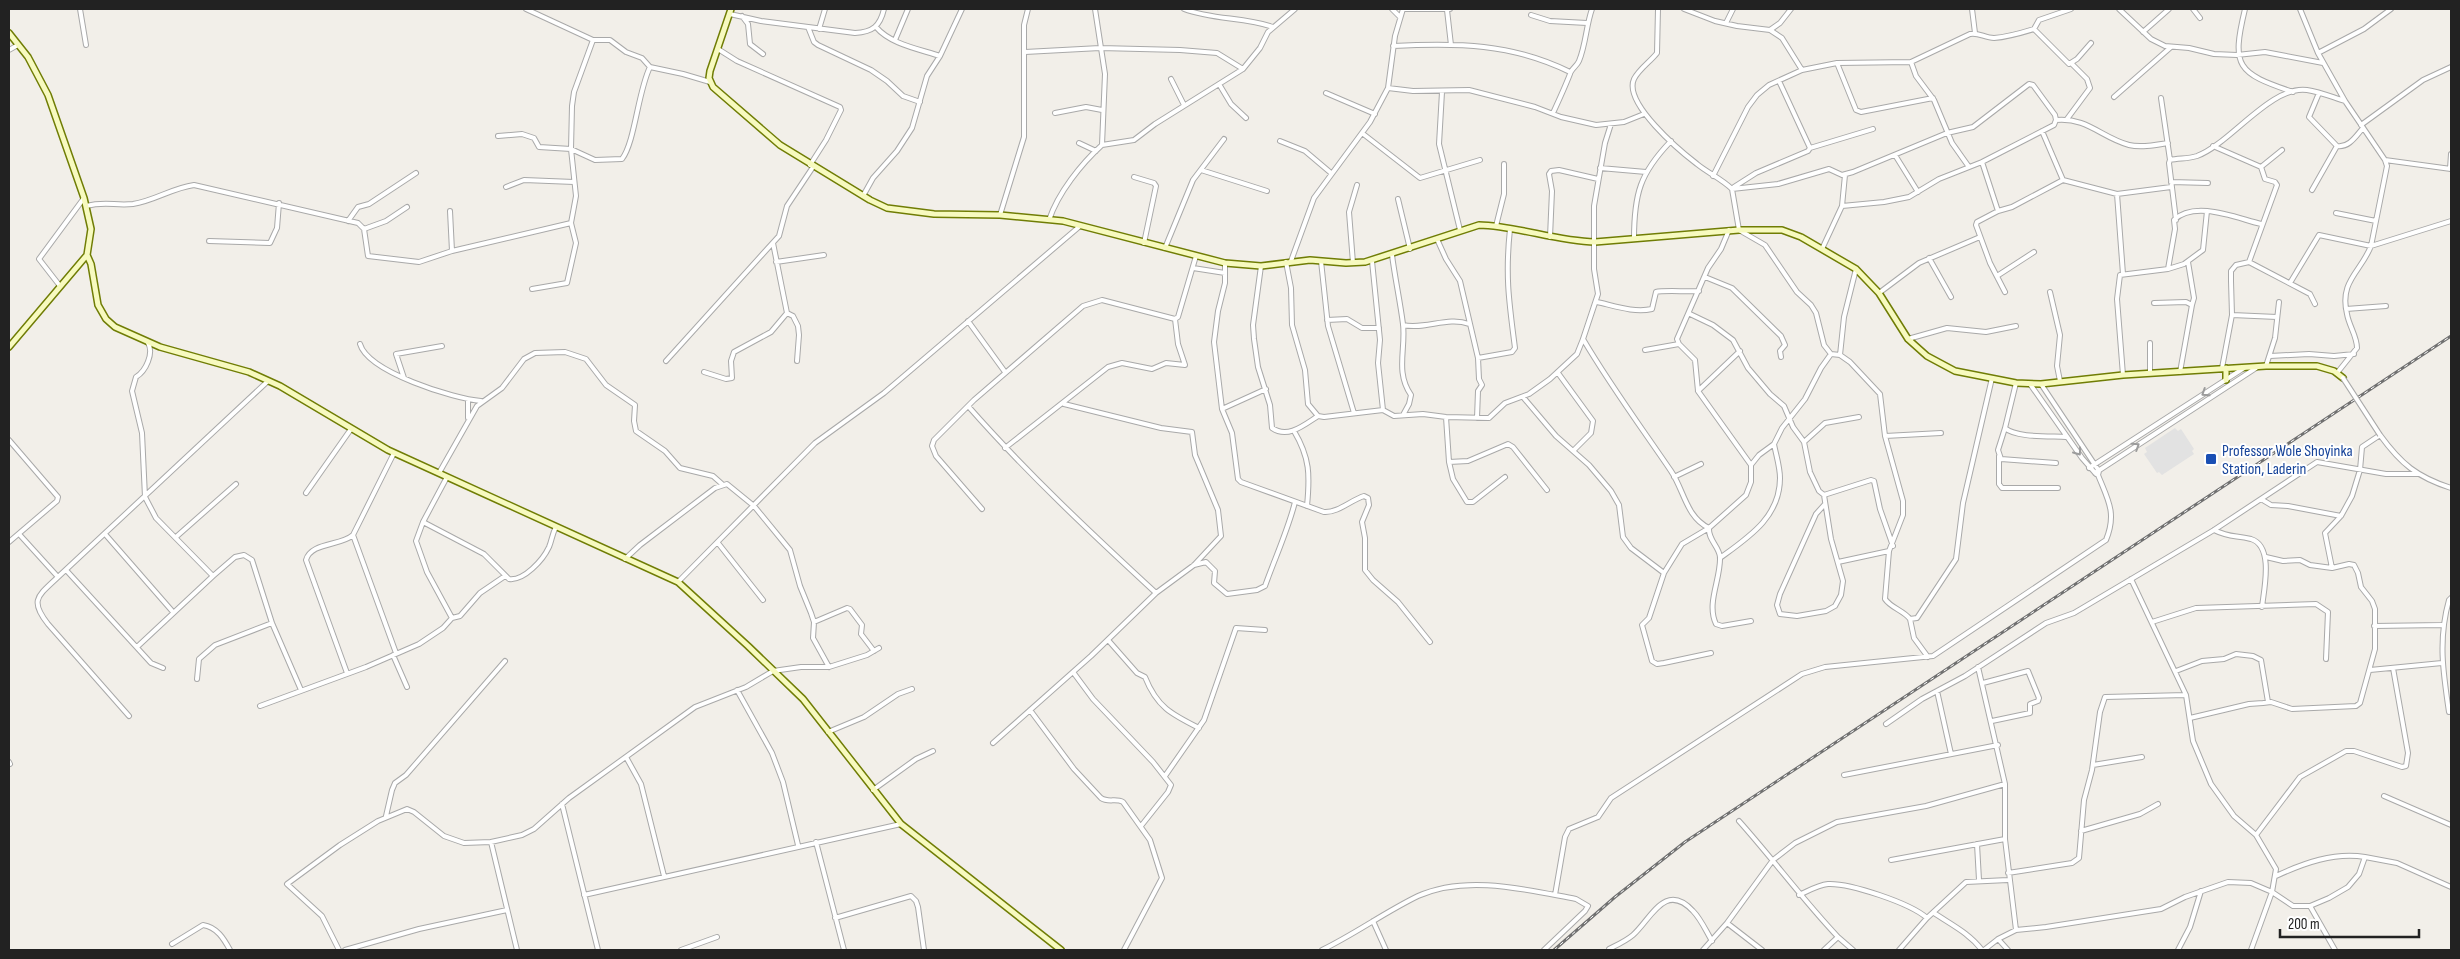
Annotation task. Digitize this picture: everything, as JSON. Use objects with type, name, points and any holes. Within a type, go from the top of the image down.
[{"type":"street","points":[[80,9],[86,45]]},
{"type":"street","points":[[526,9],[533,10],[592,40],[610,40],[626,52],[642,58],[650,67],[710,82],[780,145],[811,166],[877,205],[903,211],[934,214],[1000,215],[1049,220],[1080,226],[1164,249],[1225,263],[1261,266],[1289,261],[1353,263],[1372,261],[1460,230],[1479,226],[1496,226],[1576,242],[1634,239],[1729,230],[1782,230],[1822,248],[1856,269],[1879,293],[1908,339],[1927,356],[1954,370],[2016,383],[2041,384],[2123,375],[2224,368],[2318,366],[2343,378],[2380,435],[2401,462],[2432,482],[2451,488]]},
{"type":"street","points":[[819,29],[825,9]]},
{"type":"street","points":[[710,82],[710,71],[730,11],[742,16],[855,33],[865,32],[876,27],[880,23],[884,9]]},
{"type":"street","points":[[895,40],[908,9]]},
{"type":"street","points":[[863,196],[873,178],[897,151],[912,128],[927,76],[940,56],[962,9]]},
{"type":"street","points":[[1000,215],[1024,137],[1024,25],[1028,9]]},
{"type":"street","points":[[1095,9],[1105,74],[1102,145]]},
{"type":"street","points":[[1184,9],[1216,18],[1243,20],[1273,27]]},
{"type":"street","points":[[1049,220],[1053,208],[1068,186],[1102,145],[1134,140],[1243,68],[1252,59],[1273,27],[1295,9]]},
{"type":"street","points":[[1392,9],[1400,17]]},
{"type":"street","points":[[1451,45],[1448,9],[1403,9],[1393,46],[1388,88],[1375,114],[1314,198],[1289,261],[1292,325],[1305,370],[1308,404],[1318,416],[1324,418],[1383,410],[1394,416],[1423,414],[1446,417],[1490,418],[1505,403],[1523,397],[1558,373],[1577,354],[1590,313],[1597,302],[1598,294],[1594,268],[1594,206],[1600,168],[1611,124]]},
{"type":"street","points":[[1553,113],[1569,79],[1570,72],[1578,63],[1586,40],[1587,23],[1592,9]]},
{"type":"street","points":[[1658,9],[1657,53],[1634,80],[1632,89],[1635,98],[1644,114],[1671,141],[1713,176],[1732,189],[1778,184],[1829,169],[1845,175],[1947,134],[1972,127],[2029,84],[2033,85],[2056,120]]},
{"type":"street","points":[[1684,9],[1708,19],[1737,26],[1770,30],[1782,38],[1802,70]]},
{"type":"street","points":[[1726,23],[1733,9]]},
{"type":"street","points":[[1770,30],[1780,23],[1791,9]]},
{"type":"street","points":[[1972,9],[1976,33]]},
{"type":"street","points":[[2051,9],[2054,14]]},
{"type":"street","points":[[1713,176],[1748,107],[1757,95],[1769,85],[1802,70],[1837,63],[1911,62],[1957,39],[1976,33],[1994,38],[2012,36],[2034,29],[2039,20],[2071,9]]},
{"type":"street","points":[[2119,9],[2151,39],[2171,48],[2238,55],[2265,52],[2323,63]]},
{"type":"street","points":[[2143,32],[2169,9]]},
{"type":"street","points":[[2193,9],[2200,18]]},
{"type":"street","points":[[2245,9],[2238,55],[2243,67],[2254,77],[2293,92]]},
{"type":"street","points":[[2300,9],[2323,63],[2344,100],[2385,160],[2387,166],[2368,256],[2352,276],[2345,292],[2346,308],[2357,343],[2354,354],[2337,374]]},
{"type":"street","points":[[2318,53],[2364,29],[2391,9]]},
{"type":"street","points":[[1531,15],[1550,21],[1587,23]]},
{"type":"street","points":[[742,16],[748,24],[750,44],[762,54]]},
{"type":"street","points":[[808,27],[814,42],[818,45],[871,70],[887,81],[903,96],[920,102]]},
{"type":"street","points":[[876,27],[882,34],[895,40],[940,56]]},
{"type":"street","points":[[2034,29],[2062,60],[2072,64],[2087,79],[2090,88],[2067,119]]},
{"type":"street","points":[[9,33],[40,78],[48,95],[84,198],[91,229],[87,254],[9,347]]},
{"type":"street","points":[[532,289],[568,282],[576,243],[571,223],[576,196],[571,149],[574,92],[592,40]]},
{"type":"street","points":[[2072,64],[2091,43]]},
{"type":"street","points":[[9,50],[18,45]]},
{"type":"street","points":[[1393,46],[1451,45],[1522,52],[1570,72]]},
{"type":"street","points":[[1025,52],[1100,48],[1217,53],[1243,68]]},
{"type":"street","points":[[2114,97],[2171,48]]},
{"type":"street","points":[[666,360],[773,243],[782,230],[787,206],[826,140],[841,110],[840,107],[737,61],[718,49]]},
{"type":"street","points":[[1911,62],[1916,76],[1933,98],[1947,134],[1969,167]]},
{"type":"street","points":[[1837,63],[1856,110],[1861,112],[1933,98]]},
{"type":"street","points":[[498,136],[522,134],[534,138],[540,147],[571,149],[595,160],[617,160],[624,157],[644,80],[650,67]]},
{"type":"street","points":[[2320,93],[2310,117],[2337,146],[2343,147],[2349,143],[2362,127],[2422,80],[2451,67]]},
{"type":"street","points":[[1171,79],[1184,106]]},
{"type":"street","points":[[1779,82],[1810,148]]},
{"type":"street","points":[[1219,84],[1231,104],[1246,118]]},
{"type":"street","points":[[1388,88],[1413,92],[1469,90],[1553,113],[1561,117],[1596,125],[1635,119],[1644,114]]},
{"type":"street","points":[[2170,160],[2197,156],[2280,97],[2293,92],[2306,90],[2344,100]]},
{"type":"street","points":[[1442,92],[1439,144],[1444,171],[1460,230]]},
{"type":"street","points":[[1326,94],[1375,114]]},
{"type":"street","points":[[2161,98],[2176,220]]},
{"type":"street","points":[[1055,113],[1086,107],[1102,110]]},
{"type":"street","points":[[2056,120],[2076,120],[2127,145],[2140,146],[2168,143]]},
{"type":"street","points":[[1842,206],[1884,202],[1909,197],[1939,179],[1982,162],[2054,125],[2056,120]]},
{"type":"street","points":[[1732,189],[1748,177],[1808,151],[1810,148],[1873,129]]},
{"type":"street","points":[[2042,131],[2063,180]]},
{"type":"street","points":[[1362,133],[1419,178],[1480,160]]},
{"type":"street","points":[[1164,249],[1193,180],[1224,139]]},
{"type":"street","points":[[1280,141],[1305,151],[1331,174]]},
{"type":"street","points":[[1634,239],[1638,194],[1646,172],[1657,155],[1671,141]]},
{"type":"street","points":[[1079,143],[1096,151]]},
{"type":"street","points":[[2213,146],[2261,167],[2265,178],[2275,182],[2277,185],[2261,224],[2249,262]]},
{"type":"street","points":[[2312,190],[2337,146]]},
{"type":"street","points":[[2261,167],[2282,150]]},
{"type":"street","points":[[2385,160],[2451,169],[2451,154]]},
{"type":"street","points":[[1895,155],[1918,192]]},
{"type":"street","points":[[1982,162],[1998,211]]},
{"type":"street","points":[[1496,226],[1504,194],[1504,164]]},
{"type":"street","points":[[1600,168],[1646,172]]},
{"type":"street","points":[[1201,170],[1267,191]]},
{"type":"street","points":[[1550,237],[1552,191],[1549,174],[1551,171],[1559,170],[1598,179]]},
{"type":"street","points":[[348,221],[358,207],[369,204],[416,173]]},
{"type":"street","points":[[1822,248],[1842,206],[1845,175]]},
{"type":"street","points":[[1134,177],[1154,183],[1156,186],[1144,243]]},
{"type":"street","points":[[506,186],[524,180],[574,182]]},
{"type":"street","points":[[2005,292],[1980,237],[1976,225],[1977,222],[1998,211],[2012,208],[2063,180],[2117,194],[2171,187]]},
{"type":"street","points":[[2171,182],[2208,183]]},
{"type":"street","points":[[86,206],[108,202],[134,204],[194,184],[251,199],[279,203],[319,216],[363,225],[366,251],[372,258],[420,262],[452,251],[571,223]]},
{"type":"street","points":[[1353,263],[1349,212],[1357,185]]},
{"type":"street","points":[[1732,189],[1739,230]]},
{"type":"street","points":[[2117,194],[2123,274]]},
{"type":"street","points":[[60,286],[39,258],[84,198]]},
{"type":"street","points":[[1398,199],[1410,249]]},
{"type":"street","points":[[209,241],[270,243],[277,228],[279,203]]},
{"type":"street","points":[[364,229],[386,221],[407,207]]},
{"type":"street","points":[[450,211],[452,251]]},
{"type":"street","points":[[2168,269],[2175,229],[2174,220],[2182,214],[2207,211],[2261,224]]},
{"type":"street","points":[[2123,375],[2118,280],[2123,274],[2168,269],[2188,262],[2203,250],[2207,211]]},
{"type":"street","points":[[2336,213],[2376,221]]},
{"type":"street","points":[[2290,283],[2319,235],[2371,246],[2451,220]]},
{"type":"street","points":[[678,582],[815,443],[884,393],[1080,226]]},
{"type":"street","points":[[1478,358],[1512,352],[1515,348],[1506,265],[1510,229]]},
{"type":"street","points":[[1729,230],[1705,276],[1690,314],[1678,334],[1679,344],[1695,360],[1698,391],[1751,465]]},
{"type":"street","points":[[1739,230],[1765,244],[1797,292],[1811,305],[1816,313],[1824,345],[1831,354],[1840,355],[1850,362],[1880,394],[1885,436],[1903,501],[1903,515],[1893,546],[1889,551],[1885,599],[1888,604],[1905,612],[1910,619],[1914,638],[1928,657]]},
{"type":"street","points":[[1879,293],[1929,258],[1980,237]]},
{"type":"street","points":[[1437,239],[1460,281],[1478,358],[1479,379],[1482,385],[1478,391],[1476,418]]},
{"type":"street","points":[[773,243],[787,314]]},
{"type":"street","points":[[1997,276],[2034,252]]},
{"type":"street","points":[[87,254],[91,264],[94,295],[106,319],[115,327],[160,347],[249,372],[394,453],[678,582],[802,699],[901,824],[1061,950]]},
{"type":"street","points":[[776,262],[824,255]]},
{"type":"street","points":[[1392,255],[1403,325],[1401,365],[1406,388],[1410,395],[1409,404],[1402,415]]},
{"type":"street","points":[[1005,448],[1064,404],[1108,367],[1122,363],[1152,369],[1166,363],[1185,365],[1178,344],[1176,319],[1196,256]]},
{"type":"street","points":[[1929,258],[1951,297]]},
{"type":"street","points":[[1321,261],[1327,320],[1354,413]]},
{"type":"street","points":[[1372,261],[1379,328],[1378,364],[1383,410]]},
{"type":"street","points":[[2180,372],[2194,298],[2188,262]]},
{"type":"street","points":[[2226,380],[2224,368],[2232,315],[2231,271],[2236,265],[2249,262],[2313,296],[2315,304]]},
{"type":"street","points":[[1225,263],[1226,283],[1218,311],[1214,342],[1222,409],[1232,433],[1238,479],[1241,482],[1295,502],[1329,512],[1356,498],[1364,496],[1368,498],[1369,505],[1362,522],[1365,538],[1365,570],[1373,580],[1398,602],[1430,642]]},
{"type":"street","points":[[80,264],[91,264]]},
{"type":"street","points":[[1261,266],[1253,325],[1258,367],[1270,405],[1272,428],[1275,430],[1294,431],[1318,416]]},
{"type":"street","points":[[1193,268],[1225,273]]},
{"type":"street","points":[[1840,355],[1844,317],[1856,269]]},
{"type":"street","points":[[1705,276],[1732,288],[1781,336],[1785,345],[1780,351],[1781,357]]},
{"type":"street","points":[[1597,302],[1645,311],[1652,309],[1656,292],[1699,291]]},
{"type":"street","points":[[2050,292],[2060,335],[2057,366],[2060,381]]},
{"type":"street","points":[[982,509],[936,456],[932,446],[939,435],[968,406],[1005,372],[1091,301],[1102,300],[1176,319]]},
{"type":"street","points":[[2154,304],[2186,302],[2192,305]]},
{"type":"street","points":[[2266,366],[2275,338],[2279,302]]},
{"type":"street","points":[[2346,308],[2386,306]]},
{"type":"street","points":[[787,314],[793,316],[798,326],[797,361]]},
{"type":"street","points":[[704,372],[726,379],[732,378],[731,361],[734,352],[771,332],[787,314]]},
{"type":"street","points":[[1690,314],[1722,331],[1733,340],[1748,368],[1770,394],[1784,406],[1790,420],[1804,442],[1810,472],[1819,491],[1824,495],[1843,588],[1835,606],[1826,611],[1806,616],[1780,614],[1777,606],[1780,594],[1816,514],[1825,504]]},
{"type":"street","points":[[2232,315],[2278,317]]},
{"type":"street","points":[[1327,320],[1347,319],[1362,328],[1379,328]]},
{"type":"street","points":[[968,321],[1005,372]]},
{"type":"street","points":[[1403,325],[1414,327],[1460,321],[1470,324]]},
{"type":"street","points":[[1908,339],[1947,328],[1986,332],[2016,326]]},
{"type":"street","points":[[1583,339],[1610,385],[1674,477],[1686,505],[1697,520],[1709,528]]},
{"type":"street","points":[[147,341],[150,345],[150,356],[142,373],[136,377],[132,391],[142,433],[145,497],[156,518],[213,576]]},
{"type":"street","points":[[2150,342],[2150,373]]},
{"type":"street","points":[[360,344],[362,350],[369,357],[404,378],[468,400],[481,401]]},
{"type":"street","points":[[1645,350],[1679,344]]},
{"type":"street","points":[[404,378],[396,354],[442,346]]},
{"type":"street","points":[[1698,391],[1740,351]]},
{"type":"street","points":[[439,473],[468,420],[481,401],[502,388],[524,359],[540,352],[575,354],[591,363],[606,385],[635,404],[634,420],[636,431],[665,451],[680,468],[713,476],[722,484],[733,487],[754,506],[790,550],[814,622],[813,638],[829,667]]},
{"type":"street","points":[[1711,653],[1657,664],[1652,661],[1642,625],[1649,618],[1664,573],[1682,544],[1709,528],[1749,490],[1751,465],[1759,455],[1774,444],[1782,428],[1805,400],[1831,354]]},
{"type":"street","points":[[2270,356],[2309,354],[2334,356],[2354,354]]},
{"type":"street","points":[[2097,473],[2259,366]]},
{"type":"street","points":[[2089,468],[2246,367]]},
{"type":"street","points":[[1558,373],[1593,421],[1591,433],[1574,450]]},
{"type":"street","points":[[1910,619],[1917,618],[1931,600],[1956,560],[1963,503],[1992,378]]},
{"type":"street","points":[[129,716],[39,613],[36,605],[38,599],[58,577],[268,381]]},
{"type":"street","points":[[2016,383],[1999,456],[1999,484],[2002,488],[2058,488]]},
{"type":"street","points":[[2030,384],[2089,468],[2097,473]]},
{"type":"street","points":[[1555,896],[1565,836],[1569,829],[1598,817],[1610,798],[1802,674],[1825,666],[1933,656],[2106,540],[2112,526],[2112,509],[2095,464],[2041,384]]},
{"type":"street","points":[[2217,386],[2221,391]]},
{"type":"street","points":[[1222,409],[1266,389]]},
{"type":"street","points":[[1523,397],[1556,436],[1574,450],[1605,484],[1619,505],[1623,537],[1631,548],[1664,573]]},
{"type":"street","points":[[468,400],[468,420]]},
{"type":"street","points":[[993,743],[1073,672],[1156,594],[1194,565],[1221,536],[1218,510],[1195,455],[1192,432],[1160,428],[1064,404]]},
{"type":"street","points":[[968,406],[1060,505],[1156,594]]},
{"type":"street","points":[[1446,417],[1449,462],[1456,486],[1470,503],[1505,477]]},
{"type":"street","points":[[1804,442],[1825,423],[1859,417]]},
{"type":"street","points":[[2005,428],[2008,431],[2026,435],[2066,437]]},
{"type":"street","points":[[306,493],[351,430]]},
{"type":"street","points":[[1294,431],[1305,450],[1308,465],[1310,481],[1307,506]]},
{"type":"street","points":[[1885,436],[1941,433]]},
{"type":"street","points":[[2332,568],[2325,533],[2341,516],[2352,496],[2360,470],[2362,447],[2380,435]]},
{"type":"street","points":[[9,440],[58,496],[57,501],[9,542]]},
{"type":"street","points":[[1449,462],[1468,460],[1508,444],[1513,447],[1547,490]]},
{"type":"street","points":[[1720,558],[1755,531],[1770,516],[1778,495],[1780,477],[1774,444]]},
{"type":"street","points":[[347,673],[306,560],[311,552],[353,535],[394,453]]},
{"type":"street","points":[[1999,456],[2001,459],[2056,463]]},
{"type":"street","points":[[1886,724],[2046,623],[2074,613],[2214,530],[2316,462],[2324,461],[2386,474],[2418,474]]},
{"type":"street","points":[[1674,477],[1701,464]]},
{"type":"street","points":[[448,478],[423,522],[416,541],[418,549],[452,618]]},
{"type":"street","points":[[1824,495],[1871,480],[1874,481],[1880,509],[1893,546]]},
{"type":"street","points":[[176,537],[236,484]]},
{"type":"street","points":[[625,559],[640,544],[722,484]]},
{"type":"street","points":[[2261,499],[2280,507],[2288,506],[2341,516]]},
{"type":"street","points":[[1194,565],[1206,562],[1215,571],[1214,583],[1228,594],[1257,590],[1265,586],[1282,536],[1289,527],[1295,502]]},
{"type":"street","points":[[423,522],[484,554],[505,576],[513,580],[530,570],[549,547],[556,527]]},
{"type":"street","points":[[1709,528],[1710,538],[1720,558],[1713,606],[1716,624],[1722,626],[1752,621]]},
{"type":"street","points":[[2214,530],[2226,536],[2251,539],[2257,542],[2266,557],[2262,607]]},
{"type":"street","points":[[19,534],[58,577]]},
{"type":"street","points":[[105,534],[174,612]]},
{"type":"street","points":[[353,535],[407,687]]},
{"type":"street","points":[[718,543],[763,600]]},
{"type":"street","points":[[1838,562],[1889,551]]},
{"type":"street","points":[[137,647],[235,557],[248,556],[252,560],[272,622],[301,690]]},
{"type":"street","points":[[2190,718],[2249,704],[2268,702],[2292,709],[2356,706],[2362,699],[2375,649],[2375,610],[2372,601],[2361,587],[2358,573],[2354,566],[2349,564],[2332,568],[2310,565],[2300,560],[2283,561],[2266,557]]},
{"type":"street","points":[[66,570],[151,663],[163,668]]},
{"type":"street","points":[[260,706],[395,654],[428,639],[452,618],[460,616],[480,593],[505,576]]},
{"type":"street","points":[[2131,579],[2186,695],[2193,741],[2210,784],[2234,816],[2256,835],[2276,869],[2272,892],[2251,950]]},
{"type":"street","points":[[2449,712],[2442,663],[2442,625],[2451,598]]},
{"type":"street","points":[[2152,622],[2196,608],[2316,604],[2325,608],[2328,612],[2326,659]]},
{"type":"street","points":[[814,622],[819,622],[847,608],[850,609],[862,625],[861,634],[874,651]]},
{"type":"street","points":[[197,680],[199,659],[215,645],[272,622]]},
{"type":"street","points":[[2374,626],[2442,625]]},
{"type":"street","points":[[1165,776],[1204,720],[1236,628],[1265,630]]},
{"type":"street","points":[[1108,640],[1137,673],[1145,676],[1151,692],[1164,708],[1199,728]]},
{"type":"street","points":[[339,950],[322,916],[287,884],[340,845],[386,816],[407,809],[414,812],[452,840],[464,844],[490,842],[522,835],[534,829],[562,804],[695,707],[738,690],[773,671],[802,667],[829,667],[879,648]]},
{"type":"street","points":[[2176,671],[2202,661],[2224,659],[2236,654],[2253,656],[2261,660],[2268,702]]},
{"type":"street","points":[[386,816],[395,783],[406,775],[506,660]]},
{"type":"street","points":[[2370,670],[2442,663]]},
{"type":"street","points":[[1978,667],[1998,745],[2005,784],[2005,839],[2008,880],[2016,930]]},
{"type":"street","points":[[2256,835],[2300,777],[2346,751],[2354,751],[2402,767],[2406,766],[2408,753],[2393,668]]},
{"type":"street","points":[[1983,683],[2028,671],[2039,698],[2038,701],[2030,704],[2032,712],[2030,713],[1992,721]]},
{"type":"street","points":[[1073,672],[1093,699],[1165,776],[1171,785],[1170,789],[1141,826]]},
{"type":"street","points":[[828,732],[864,717],[898,694],[912,689]]},
{"type":"street","points":[[738,690],[772,753],[782,782],[798,845]]},
{"type":"street","points":[[1937,691],[1951,754]]},
{"type":"street","points":[[2008,873],[2077,861],[2084,800],[2093,765],[2100,712],[2105,698],[2186,695]]},
{"type":"street","points":[[1030,710],[1074,769],[1101,798],[1106,801],[1119,800],[1123,802],[1150,840],[1162,878],[1124,950]]},
{"type":"street","points":[[1844,775],[1998,745]]},
{"type":"street","points":[[873,790],[916,760],[934,751]]},
{"type":"street","points":[[626,757],[641,784],[664,876]]},
{"type":"street","points":[[2093,765],[2142,757]]},
{"type":"street","points":[[1703,950],[1727,923],[1773,860],[1795,842],[1837,822],[1926,806],[2005,784]]},
{"type":"street","points":[[2384,796],[2451,825]]},
{"type":"street","points":[[562,804],[598,950]]},
{"type":"street","points":[[2081,831],[2140,814],[2158,804]]},
{"type":"street","points":[[1739,821],[1773,860],[1799,895],[1838,937],[1853,950]]},
{"type":"street","points":[[584,895],[798,845],[901,824]]},
{"type":"street","points":[[1891,860],[2005,839]]},
{"type":"street","points":[[490,842],[517,950]]},
{"type":"street","points":[[816,842],[844,950]]},
{"type":"street","points":[[1977,844],[1979,880]]},
{"type":"street","points":[[2276,876],[2300,865],[2342,856],[2397,863],[2451,887]]},
{"type":"street","points":[[1934,913],[1967,933],[1983,950],[1998,939],[2016,930],[2161,909],[2201,891],[2228,882],[2246,882],[2272,892],[2293,906],[2310,906],[2348,887],[2360,874],[2365,858]]},
{"type":"street","points":[[1899,950],[1927,918],[1966,882],[2008,880]]},
{"type":"street","points":[[1322,950],[1348,938],[1373,921],[1420,895],[1456,886],[1484,885],[1576,899],[1582,902],[1588,909],[1544,950]]},
{"type":"street","points":[[1799,895],[1821,885],[1836,885],[1898,900],[1916,909],[1927,918]]},
{"type":"street","points":[[2178,950],[2190,926],[2201,891]]},
{"type":"street","points":[[835,918],[911,896],[916,901],[918,908],[924,950]]},
{"type":"street","points":[[1609,950],[1632,936],[1658,906],[1671,900],[1678,900],[1694,911],[1712,941]]},
{"type":"street","points":[[2310,906],[2335,950]]},
{"type":"street","points":[[345,950],[419,929],[507,910]]},
{"type":"street","points":[[1373,921],[1386,950]]},
{"type":"street","points":[[1727,923],[1762,950]]},
{"type":"street","points":[[172,944],[204,925],[210,926],[218,932],[230,950]]},
{"type":"street","points":[[681,950],[717,937]]},
{"type":"street","points":[[1824,950],[1838,937]]},
{"type":"street","points":[[1998,939],[2008,950]]},
{"type":"shaded area","points":[[2175,428],[2178,431],[2181,429],[2194,449],[2192,451],[2194,454],[2162,475],[2159,472],[2157,473],[2144,454],[2147,452],[2145,448]]},
{"type":"railway","points":[[1554,950],[1615,897],[1685,842],[2451,336]]},
{"type":"place","name":"Professor Wole Shoyinka Station, Laderin","points":[[2211,459]]}]
